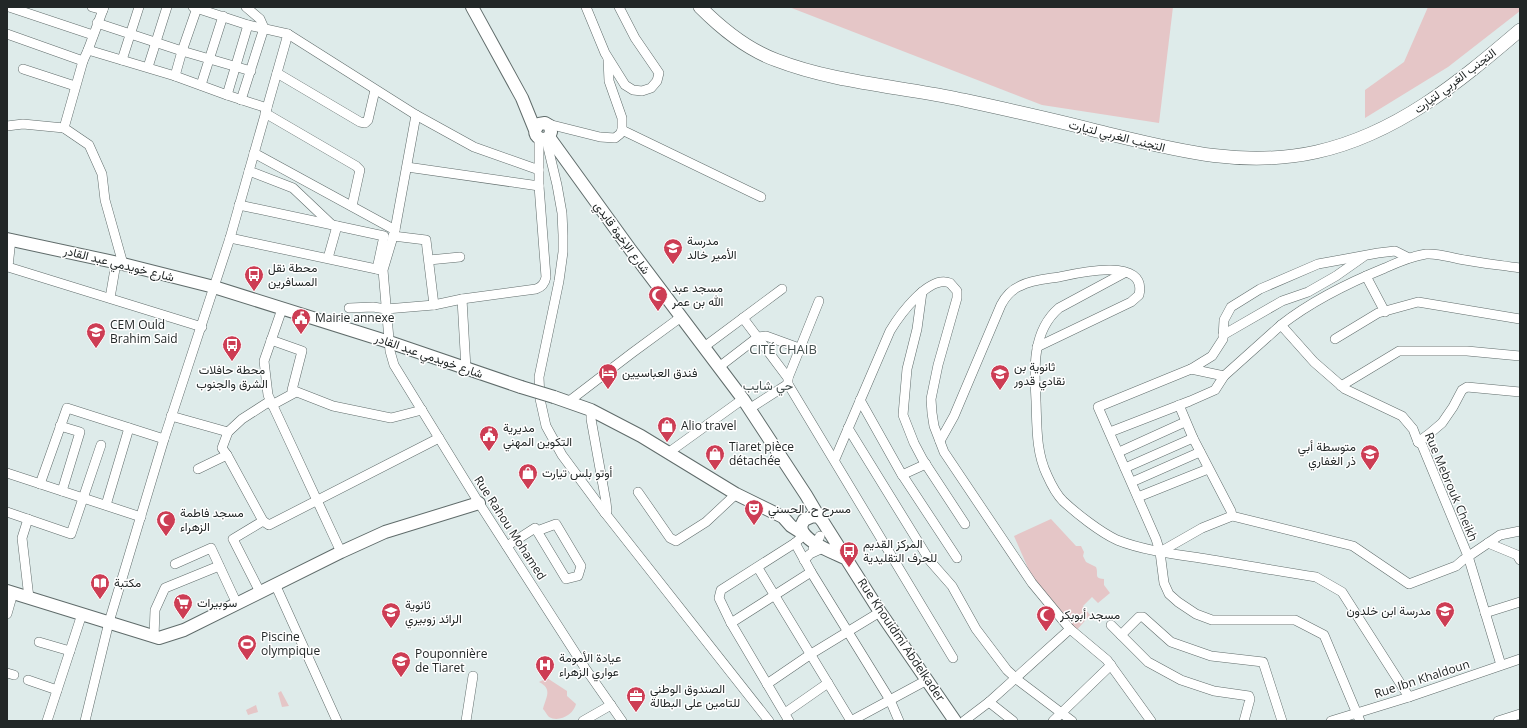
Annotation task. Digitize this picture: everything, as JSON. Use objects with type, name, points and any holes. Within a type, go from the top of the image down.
[{"type":"highway","name":"التجنب الغربي لتيارت","points":[[700,7],[725,31],[750,47],[774,60],[813,72],[861,82],[916,90],[978,103],[1183,152],[1250,158],[1288,157],[1315,152],[1341,146],[1386,128],[1419,109],[1447,90],[1520,30]]},
{"type":"main road","name":"شارع الإخوة قايدي","points":[[472,7],[522,98],[545,132],[746,404],[806,495],[811,536]]},
{"type":"main road","name":"شارع خويدمي عبد القادر","points":[[9,239],[214,287],[389,342],[592,410],[641,436],[736,494],[783,517],[793,515],[811,536],[847,559]]},
{"type":"main road","points":[[10,592],[159,638],[184,630],[275,584],[385,532],[479,503]]},
{"type":"main road","points":[[811,536],[847,559]]},
{"type":"main road","name":"Rue Khouidmi Abdelkader","points":[[847,559],[880,612],[955,721]]},
{"type":"street","points":[[9,7],[93,35]]},
{"type":"street","points":[[64,128],[83,60],[103,8],[92,7]]},
{"type":"street","points":[[122,60],[139,7]]},
{"type":"street","points":[[148,67],[167,7]]},
{"type":"street","points":[[241,100],[264,28],[260,19],[246,7]]},
{"type":"street","points":[[586,7],[608,57],[625,85],[633,90],[642,91],[650,88],[657,81],[658,74],[635,38],[619,7]]},
{"type":"street","points":[[175,76],[195,8],[248,25],[288,34],[416,115],[474,147],[539,170]]},
{"type":"street","points":[[201,85],[223,16]]},
{"type":"street","points":[[97,23],[155,43],[251,70]]},
{"type":"street","points":[[226,95],[248,25]]},
{"type":"street","points":[[7,34],[23,41],[83,60]]},
{"type":"street","points":[[85,721],[109,622],[171,416],[202,327],[230,238],[288,34]]},
{"type":"street","points":[[88,50],[175,76],[241,100],[266,111],[356,166],[360,170],[352,206]]},
{"type":"street","points":[[545,132],[572,130],[594,136],[615,138],[622,130],[622,118],[609,81],[608,57]]},
{"type":"street","points":[[23,69],[75,86]]},
{"type":"street","points":[[277,73],[364,123],[368,120],[376,90]]},
{"type":"street","points":[[380,269],[394,233],[416,115]]},
{"type":"street","points":[[7,126],[24,124],[64,128],[89,145],[102,174],[120,264],[110,298]]},
{"type":"street","points":[[622,130],[761,197]]},
{"type":"street","points":[[349,308],[373,307],[386,309],[434,305],[462,299],[536,289],[543,285],[546,277],[539,170],[545,132]]},
{"type":"street","points":[[545,132],[562,213],[563,252],[559,281],[539,376],[540,398],[546,426],[562,455],[605,513],[769,721]]},
{"type":"street","points":[[254,153],[352,206],[394,233],[426,240],[434,305]]},
{"type":"street","points":[[407,168],[539,186]]},
{"type":"street","points":[[249,171],[293,188],[334,225]]},
{"type":"street","points":[[239,205],[384,236],[380,269]]},
{"type":"street","points":[[328,258],[334,225]]},
{"type":"street","points":[[230,238],[380,269]]},
{"type":"street","points":[[9,239],[8,267],[202,327]]},
{"type":"street","points":[[1358,717],[1324,635],[1295,620],[1212,620],[1196,614],[1169,594],[1164,583],[1160,552],[1132,482],[1098,407],[1191,369],[1212,356],[1223,339],[1224,320],[1231,306],[1260,289],[1318,264],[1395,251],[1409,258]]},
{"type":"street","points":[[1110,432],[1215,390],[1224,376],[1300,310],[1324,296],[1409,258],[1425,254],[1438,254],[1460,260],[1520,268]]},
{"type":"street","points":[[1223,335],[1282,301],[1308,292],[1336,276],[1364,256]]},
{"type":"street","points":[[429,260],[460,257]]},
{"type":"street","name":"Rue Rahou Mohamed","points":[[380,269],[390,351],[394,365],[479,503],[622,721]]},
{"type":"street","points":[[940,441],[954,416],[1001,305],[1011,291],[1027,283],[1096,270],[1124,272],[1134,276],[1139,285],[1138,296],[1135,300],[1037,348]]},
{"type":"street","points":[[1124,272],[1059,308],[1052,314],[1045,324],[1037,348],[1034,372],[1038,446],[1042,465],[1054,489],[1063,500],[1102,532],[1118,540],[1160,552],[1316,577],[1328,582],[1342,592],[1409,698]]},
{"type":"street","points":[[1366,276],[1384,312]]},
{"type":"street","points":[[835,459],[890,331],[901,315],[922,292],[936,283],[943,281],[953,285],[958,294],[938,365],[931,399],[932,413],[940,441],[950,461],[1032,583],[1070,629],[1111,664],[1151,721]]},
{"type":"street","points":[[704,347],[782,289]]},
{"type":"street","points":[[922,292],[917,329],[907,369],[903,415],[914,443],[965,524]]},
{"type":"street","points":[[462,299],[466,369]]},
{"type":"street","points":[[668,453],[746,404],[788,381],[799,348],[819,301]]},
{"type":"street","points":[[1335,338],[1378,313],[1418,302],[1520,319]]},
{"type":"street","points":[[282,309],[264,362],[268,395],[341,552]]},
{"type":"street","points":[[568,402],[632,352],[681,317]]},
{"type":"street","points":[[743,318],[788,381],[953,658]]},
{"type":"street","name":"Rue Mebrouk Cheikh","points":[[1281,325],[1314,362],[1345,389],[1402,416],[1413,429],[1418,442],[1422,445],[1468,556],[1501,665]]},
{"type":"street","points":[[719,367],[758,337],[766,336],[799,348]]},
{"type":"street","points":[[271,340],[302,351],[292,390],[296,392],[333,406],[391,418],[422,410]]},
{"type":"street","points":[[1342,386],[1399,351],[1467,351],[1520,356]]},
{"type":"street","points":[[1191,369],[1224,376]]},
{"type":"street","points":[[1418,442],[1442,423],[1462,390],[1467,387],[1520,392]]},
{"type":"street","points":[[296,392],[271,403],[242,420],[228,432],[222,448],[263,521],[268,525],[439,438]]},
{"type":"street","points":[[860,400],[902,475],[957,558]]},
{"type":"street","points":[[1179,405],[1185,422],[1231,511],[1232,516]]},
{"type":"street","points":[[40,484],[67,408],[164,439]]},
{"type":"street","points":[[592,410],[591,419],[606,502],[607,511],[605,513]]},
{"type":"street","points":[[171,416],[228,432]]},
{"type":"street","points":[[1119,452],[1185,422]]},
{"type":"street","points":[[60,426],[80,432],[62,491]]},
{"type":"street","points":[[106,505],[129,428]]},
{"type":"street","points":[[848,428],[930,561],[952,586],[976,628],[1007,670],[1072,721]]},
{"type":"street","points":[[1125,468],[1193,438]]},
{"type":"street","points":[[7,512],[71,534],[101,445]]},
{"type":"street","points":[[1132,482],[1200,452]]},
{"type":"street","points":[[198,469],[227,455]]},
{"type":"street","points":[[902,475],[926,464]]},
{"type":"street","points":[[1138,497],[1208,469]]},
{"type":"street","points":[[8,475],[141,516]]},
{"type":"street","points":[[638,492],[670,538],[676,541],[706,522],[736,494]]},
{"type":"street","points":[[1160,552],[1202,528],[1232,516],[1354,546],[1409,584],[1456,566],[1468,556],[1500,535],[1520,531]]},
{"type":"street","points":[[28,519],[22,538],[29,598]]},
{"type":"street","points":[[260,592],[233,539],[263,521]]},
{"type":"street","points":[[507,546],[535,528],[566,579],[578,576],[581,566],[556,524],[537,531]]},
{"type":"street","points":[[811,536],[721,590],[719,593],[719,598],[731,622],[779,704],[785,718],[828,683]]},
{"type":"street","points":[[811,536],[811,572],[890,700],[899,721]]},
{"type":"street","points":[[1488,543],[1517,555],[1520,560]]},
{"type":"street","points":[[175,564],[211,548],[237,604]]},
{"type":"street","points":[[154,637],[155,610],[165,588],[219,566]]},
{"type":"street","points":[[758,568],[851,721],[927,680]]},
{"type":"street","points":[[731,622],[811,572]]},
{"type":"street","points":[[275,584],[337,721]]},
{"type":"street","points":[[7,614],[10,592]]},
{"type":"street","points":[[1485,613],[1520,602]]},
{"type":"street","points":[[767,684],[810,654],[880,612]]},
{"type":"street","points":[[47,721],[82,614]]},
{"type":"street","points":[[1121,635],[1139,617],[1143,617],[1171,642],[1211,656],[1262,662],[1282,721]]},
{"type":"street","points":[[1111,625],[1148,662],[1181,680],[1214,691],[1249,696],[1250,699],[1244,721]]},
{"type":"street","points":[[964,721],[989,702],[1070,629]]},
{"type":"street","points":[[39,642],[70,651]]},
{"type":"street","name":"Rue Ibn Khaldoun","points":[[1331,721],[1358,717],[1520,659]]},
{"type":"street","points":[[1053,721],[1111,664]]},
{"type":"street","points":[[466,721],[473,676]]},
{"type":"street","points":[[28,680],[57,690]]},
{"type":"street","points":[[989,702],[1013,721]]},
{"type":"street","points":[[584,721],[611,705]]},
{"type":"street","points":[[1498,721],[1520,714]]},
{"type":"shaded area","points":[[789,7],[1173,7],[1159,123],[1042,105]]},
{"type":"shaded area","points":[[1428,7],[1520,7],[1520,11],[1448,67],[1365,118],[1365,90],[1404,62]]},
{"type":"shaded area","points":[[1051,519],[1076,546],[1081,546],[1086,562],[1096,567],[1097,577],[1104,579],[1104,585],[1110,593],[1098,603],[1092,597],[1083,606],[1090,615],[1076,631],[1034,582],[1014,536]]},
{"type":"shaded area","points":[[547,678],[567,691],[567,696],[576,704],[575,708],[566,716],[553,719],[549,717],[543,709],[547,697],[547,690],[546,687],[539,682]]},
{"type":"shaded area","points":[[281,691],[289,706],[282,707],[278,693]]},
{"type":"shaded area","points":[[256,705],[258,712],[248,715],[246,710]]},
{"type":"place","name":"مدرسة الأمير خالد","points":[[673,265]]},
{"type":"place","name":"محطة نقل المسافرين","points":[[254,292]]},
{"type":"place","name":"مسجد عبد الله بن عمر","points":[[658,312]]},
{"type":"place","name":"Mairie annexe","points":[[301,335]]},
{"type":"place","name":"CEM Ould Brahim Said","points":[[96,349]]},
{"type":"place","name":"محطة حافلات الشرق والجنوب","points":[[232,362]]},
{"type":"place","name":"فندق العباسيين","points":[[608,390]]},
{"type":"place","name":"ثانوية بن نقادي قدور","points":[[1000,391]]},
{"type":"place","name":"Alio travel","points":[[667,443]]},
{"type":"place","name":"مديرية التكوين المهني","points":[[489,452]]},
{"type":"place","name":"Tiaret pièce détachée","points":[[715,471]]},
{"type":"place","name":"متوسطة أبي ذر الغفاري","points":[[1370,471]]},
{"type":"place","name":"أوتو بلس تيارت","points":[[528,490]]},
{"type":"place","name":"مسرح ح. الحسني","points":[[754,526]]},
{"type":"place","name":"مسجد فاطمة الزهراء","points":[[166,537]]},
{"type":"place","name":"المركز القديم للحرف التقليدية","points":[[849,568]]},
{"type":"place","name":"مكتبة","points":[[100,600]]},
{"type":"place","name":"سوبيرات","points":[[183,620]]},
{"type":"place","name":"مدرسة ابن خلدون","points":[[1445,628]]},
{"type":"place","name":"ثانوية الرائد زوبيري","points":[[391,629]]},
{"type":"place","name":"مسجد أبوبكر","points":[[1046,632]]},
{"type":"place","name":"Piscine olympique","points":[[247,661]]},
{"type":"place","name":"Pouponnière de Tiaret","points":[[401,678]]},
{"type":"place","name":"عيادة الأمومة عواري الزهراء","points":[[545,682]]},
{"type":"place","name":"الصندوق الوطني للتامين على البطالة","points":[[636,713]]},
{"type":"district","name":"CITÉ CHAIB","points":[[783,349]]},
{"type":"district","name":"حي شايب","points":[[768,385]]}]
